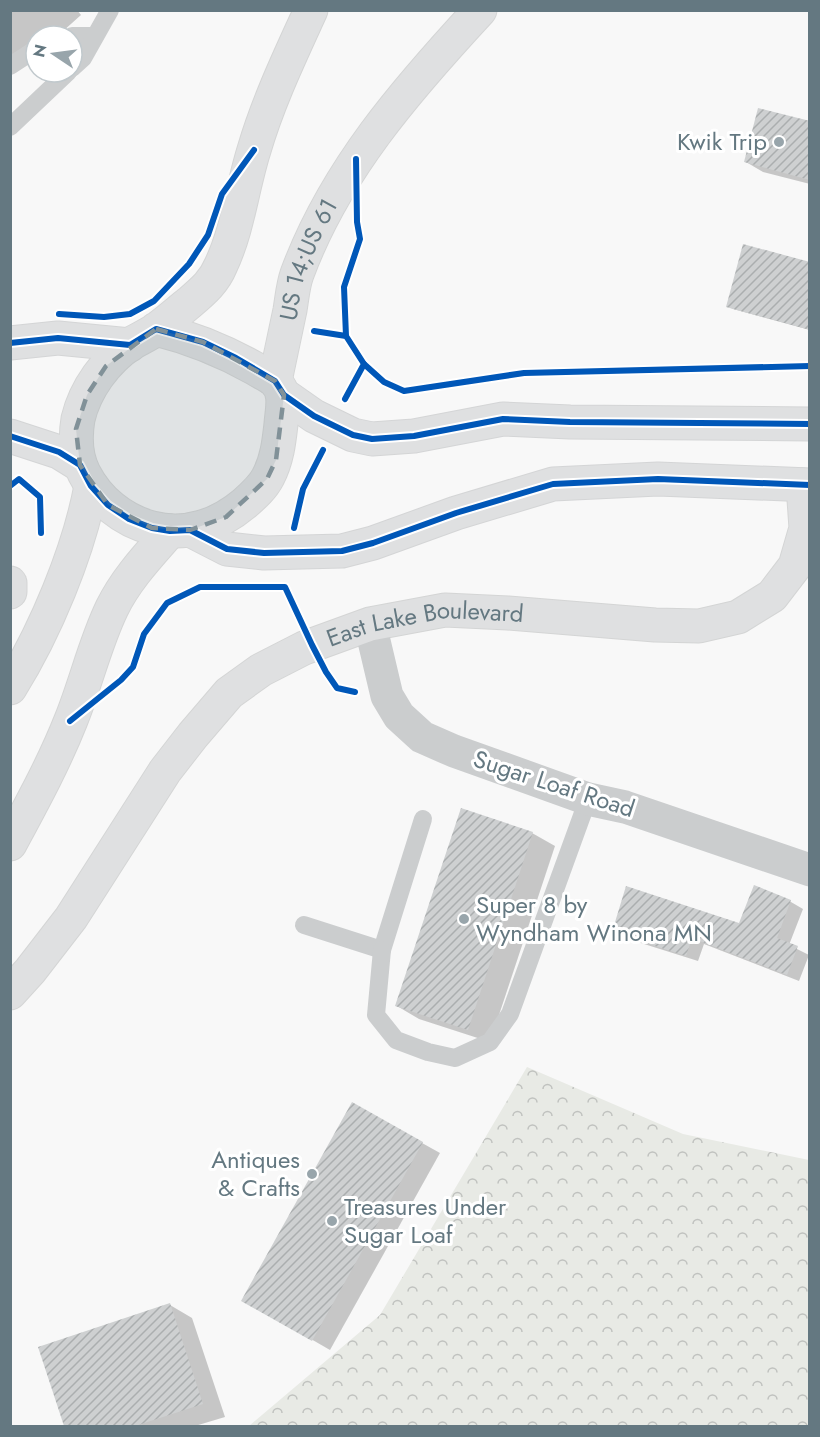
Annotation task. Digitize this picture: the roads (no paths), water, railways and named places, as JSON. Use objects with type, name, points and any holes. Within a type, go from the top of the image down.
[{"type":"main road","points":[[10,688],[54,601],[73,553],[85,476],[77,447],[76,429],[80,412],[94,381],[143,337],[211,285],[222,265],[234,230],[254,150],[275,92],[311,10]]},
{"type":"main road","name":"US 14;US 61","points":[[180,530],[209,525],[226,517],[255,494],[267,479],[276,460],[280,388],[296,276],[334,197],[356,159],[391,110],[480,10]]},
{"type":"main road","points":[[10,343],[58,338],[143,337],[203,342],[236,358],[324,421],[353,435],[372,439],[414,436],[503,419],[570,422],[810,424]]},
{"type":"main road","points":[[10,436],[58,452],[85,476],[108,505],[129,519],[152,528],[180,530],[227,549],[264,553],[342,551],[553,484],[658,479],[806,485]]},
{"type":"main road","name":"East Lake Boulevard","points":[[10,993],[71,918],[165,771],[229,693],[261,670],[304,648],[370,624],[445,610],[655,625],[699,626],[738,617],[772,596],[795,566],[806,528],[806,485]]},
{"type":"main road","points":[[10,844],[42,785],[70,721],[113,605],[137,568],[180,530]]},
{"type":"main road","points":[[10,583],[10,592]]},
{"type":"street","name":"Sugar Loaf Road","points":[[370,624],[387,696],[399,716],[422,737],[454,751],[588,799],[625,807],[810,870]]},
{"type":"lane","points":[[84,56],[110,10]]},
{"type":"lane","points":[[84,36],[95,36]]},
{"type":"lane","points":[[10,66],[24,57]]},
{"type":"lane","points":[[10,127],[55,84]]},
{"type":"lane","points":[[423,819],[382,950],[376,1015],[396,1040],[428,1052],[455,1058],[490,1042],[510,1014],[588,799]]},
{"type":"lane","points":[[304,925],[382,950]]},
{"type":"place","name":"Kwik Trip","points":[[779,142]]},
{"type":"place","name":"Super 8 by Wyndham Winona MN","points":[[464,919]]},
{"type":"place","name":"Antiques & Crafts","points":[[312,1174]]},
{"type":"place","name":"Treasures Under Sugar Loaf","points":[[332,1221]]}]
